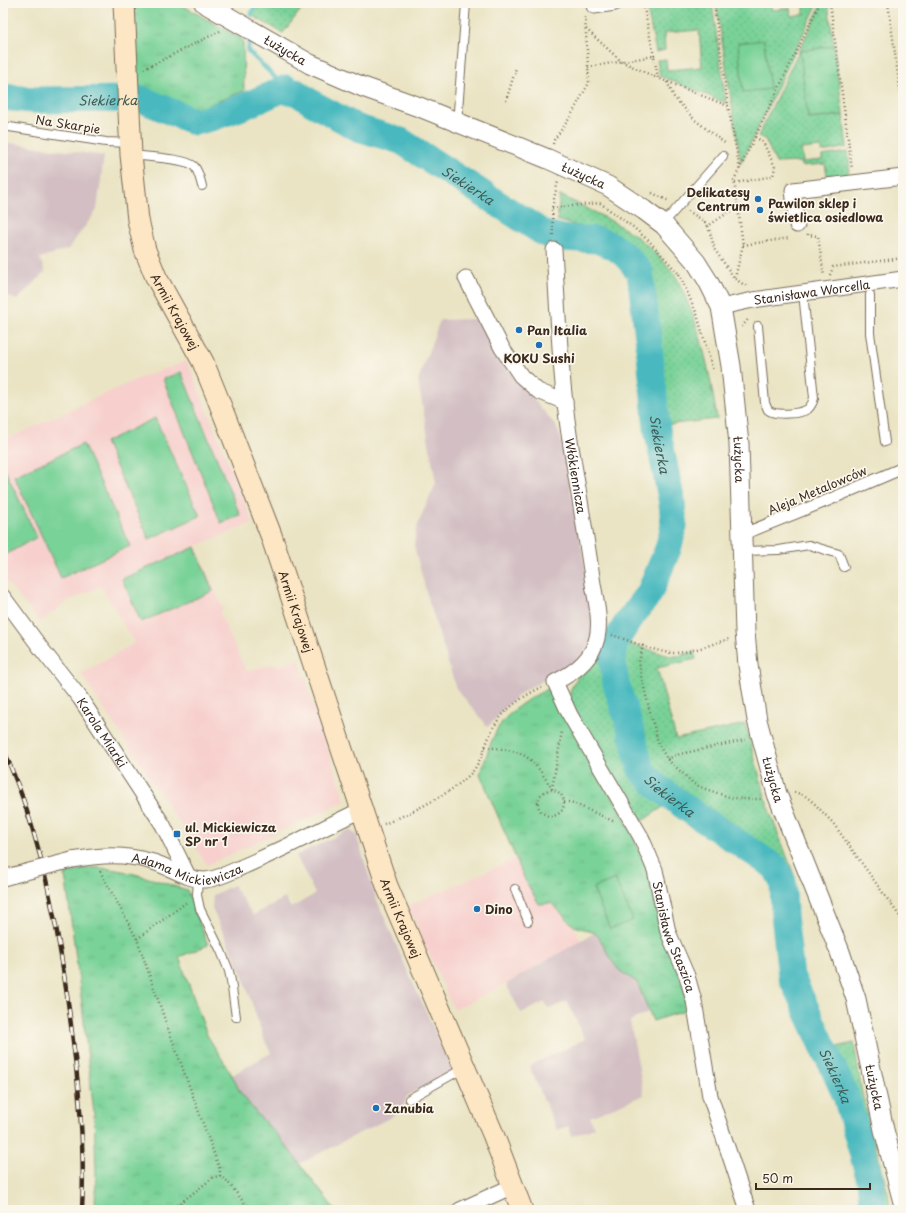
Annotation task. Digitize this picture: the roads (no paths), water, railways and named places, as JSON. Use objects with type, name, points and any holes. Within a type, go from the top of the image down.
[{"type":"main road","name":"Armii Krajowej","points":[[124,3],[135,73],[130,141],[138,220],[145,250],[156,277],[203,362],[271,535],[387,886],[493,1134],[522,1210]]},
{"type":"street","name":"Łużycka","points":[[204,3],[310,64],[363,87],[456,121],[548,159],[608,186],[663,225],[696,262],[721,308],[731,366],[738,444],[746,650],[757,720],[777,794],[840,952],[856,999],[884,1130],[903,1202]]},
{"type":"street","points":[[589,11],[615,3]]},
{"type":"street","points":[[800,232],[793,190],[903,177]]},
{"type":"street","name":"Włókiennicza","points":[[554,250],[565,402],[598,618],[598,632],[594,648],[587,660],[571,673],[555,682]]},
{"type":"street","points":[[466,278],[502,348],[521,376],[538,390],[565,402]]},
{"type":"street","name":"Stanisława Worcella","points":[[721,308],[753,300],[903,278]]},
{"type":"street","name":"Aleja Metalowców","points":[[742,543],[880,483],[903,468]]},
{"type":"street","name":"Karola Miarki","points":[[3,597],[80,698],[163,825],[194,881]]},
{"type":"street","name":"Stanisława Staszica","points":[[555,682],[570,715],[641,837],[655,870],[668,932],[687,976],[694,1001],[710,1096],[748,1210]]},
{"type":"street","name":"Adama Mickiewicza","points":[[8,877],[72,860],[103,855],[121,855],[152,862],[194,881],[215,878],[361,810]]},
{"type":"street","points":[[460,1210],[513,1186]]},
{"type":"lane","points":[[456,121],[466,3]]},
{"type":"lane","name":"Na Skarpie","points":[[3,126],[106,142],[130,141],[165,159],[192,165],[196,168],[202,186]]},
{"type":"lane","points":[[663,225],[723,156]]},
{"type":"lane","points":[[758,326],[765,403],[768,410],[775,414],[805,410],[812,403],[814,398],[803,293]]},
{"type":"lane","points":[[870,295],[870,333],[885,442]]},
{"type":"lane","points":[[742,543],[779,550],[809,545],[839,554],[844,567]]},
{"type":"lane","points":[[194,881],[200,909],[221,951],[229,971],[236,1017]]},
{"type":"lane","points":[[514,888],[528,921]]},
{"type":"lane","points":[[409,1099],[465,1068]]},
{"type":"waterway","points":[[251,15],[256,3]]},
{"type":"waterway","points":[[249,42],[248,51],[286,88]]},
{"type":"waterway","name":"Siekierka","points":[[3,97],[32,100],[141,99],[195,122],[245,106],[286,88],[289,92],[296,92],[312,103],[358,128],[401,141],[545,234],[563,238],[597,240],[613,246],[625,255],[640,272],[657,429],[672,503],[674,526],[668,549],[649,594],[629,620],[615,642],[612,657],[616,684],[629,724],[641,770],[658,787],[692,812],[775,867],[783,882],[784,915],[791,976],[846,1096],[870,1180],[873,1210]]},
{"type":"railway","points":[[3,748],[21,793],[41,858],[60,949],[76,1062],[80,1104],[83,1168],[82,1210]]},
{"type":"place","name":"Delikatesy Centrum","points":[[758,199]]},
{"type":"place","name":"Pawilon sklep i świetlica osiedlowa","points":[[760,210]]},
{"type":"place","name":"Pan Italia","points":[[519,330]]},
{"type":"place","name":"KOKU Sushi","points":[[539,345]]},
{"type":"place","name":"ul. Mickiewicza SP nr 1","points":[[177,834]]},
{"type":"place","name":"Dino","points":[[477,909]]},
{"type":"place","name":"Zanubia","points":[[376,1108]]}]
